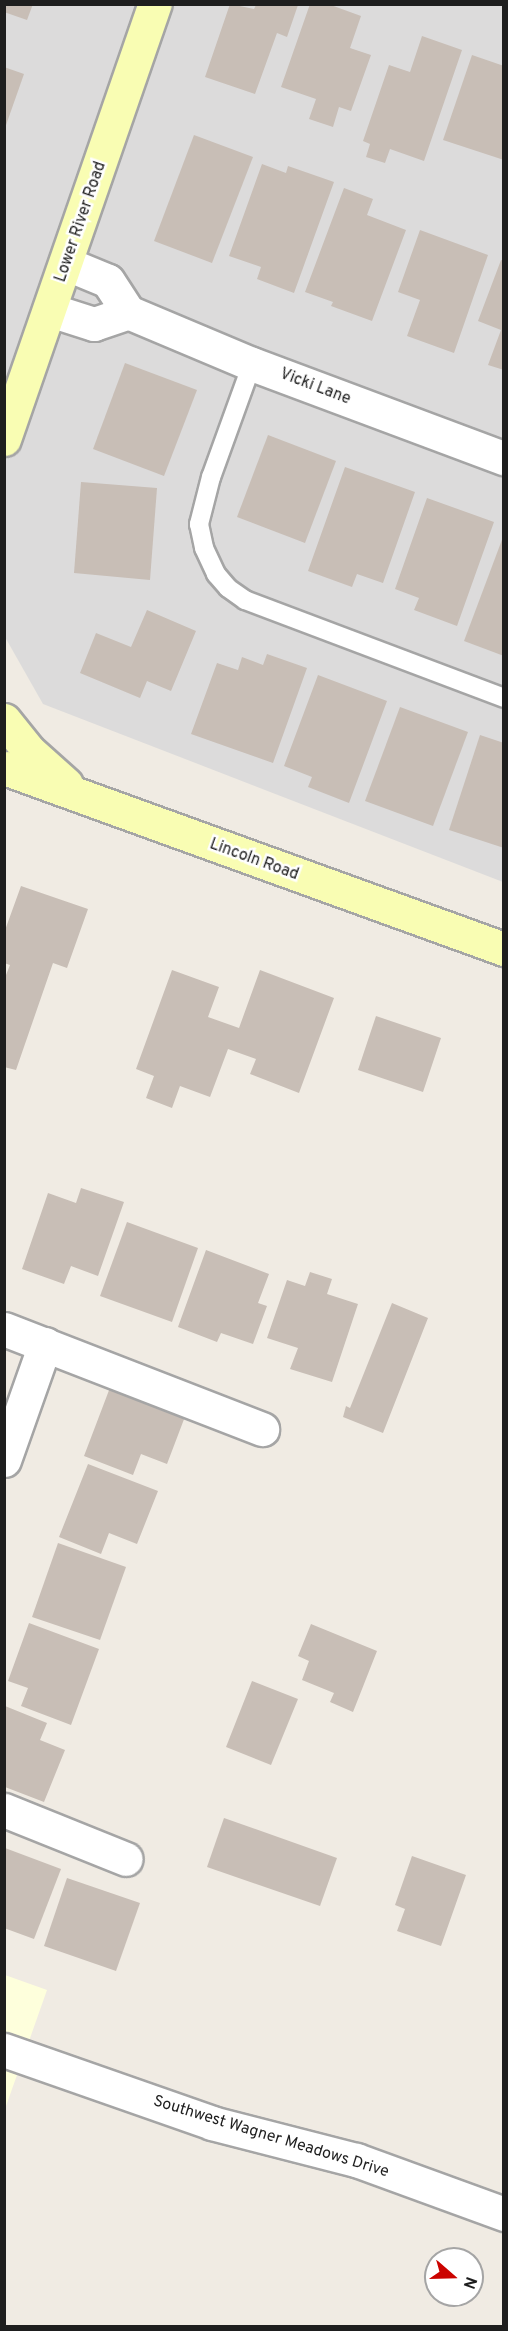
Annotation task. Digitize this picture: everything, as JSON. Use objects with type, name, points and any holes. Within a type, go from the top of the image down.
[{"type":"street","name":"Lower River Road","points":[[4,439],[67,264],[155,4]]},
{"type":"street","points":[[50,310],[94,324],[128,312],[108,280],[67,264]]},
{"type":"street","name":"Vicki Lane","points":[[128,312],[252,364],[504,458]]},
{"type":"street","points":[[4,720],[28,750],[78,795]]},
{"type":"street","name":"Lincoln Road","points":[[4,768],[504,949]]},
{"type":"street","points":[[4,1329],[262,1429]]},
{"type":"street","points":[[4,1460],[45,1344]]},
{"type":"street","points":[[4,1810],[126,1859]]},
{"type":"street","name":"Southwest Wagner Meadows Drive","points":[[4,2050],[212,2123],[356,2160],[504,2214]]},
{"type":"lane","points":[[252,364],[211,477],[199,524],[204,548],[216,574],[228,588],[245,600],[504,698]]},
{"type":"shaded area","points":[[4,5],[503,5],[503,882],[43,704],[5,637]]},
{"type":"shaded area","points":[[5,1975],[47,1990],[5,2109]]},
{"type":"building","points":[[4,4],[33,4],[27,20],[4,12]]},
{"type":"building","points":[[230,4],[254,9],[256,5],[298,5],[287,37],[277,33],[255,94],[205,77]]},
{"type":"building","points":[[310,4],[328,4],[361,16],[350,48],[371,55],[351,111],[339,107],[333,127],[309,119],[316,99],[281,87]]},
{"type":"building","points":[[422,36],[462,50],[424,161],[390,149],[385,163],[366,157],[370,144],[363,141],[389,65],[410,72]]},
{"type":"building","points":[[472,55],[504,66],[504,160],[443,140]]},
{"type":"building","points":[[4,67],[24,74],[5,128],[4,128]]},
{"type":"building","points":[[194,135],[253,157],[212,263],[154,241]]},
{"type":"building","points":[[262,164],[286,173],[288,166],[334,182],[294,293],[257,279],[261,267],[229,256]]},
{"type":"building","points":[[344,188],[373,199],[367,215],[406,230],[372,321],[331,306],[333,302],[305,292]]},
{"type":"building","points":[[420,230],[488,255],[454,353],[407,336],[420,300],[398,292]]},
{"type":"building","points":[[501,260],[504,261],[504,370],[488,365],[501,330],[478,321]]},
{"type":"building","points":[[125,363],[197,390],[164,476],[93,449]]},
{"type":"building","points":[[268,435],[336,461],[305,543],[237,517]]},
{"type":"building","points":[[345,467],[415,492],[383,583],[357,574],[352,587],[308,571]]},
{"type":"building","points":[[81,482],[157,488],[150,580],[74,573]]},
{"type":"building","points":[[427,498],[494,522],[457,626],[414,610],[419,598],[395,589]]},
{"type":"building","points":[[504,537],[504,656],[464,641]]},
{"type":"building","points":[[147,610],[196,631],[171,691],[147,681],[140,698],[80,673],[96,633],[131,647]]},
{"type":"building","points":[[267,654],[307,668],[273,763],[191,734],[217,663],[238,670],[242,657],[263,665]]},
{"type":"building","points":[[318,675],[387,701],[349,803],[308,787],[312,777],[284,766]]},
{"type":"building","points":[[400,707],[468,732],[433,826],[365,801]]},
{"type":"building","points":[[480,735],[504,743],[504,848],[449,830]]},
{"type":"building","points":[[21,886],[88,909],[67,968],[53,963],[16,1070],[4,1067],[4,980],[10,965],[4,963],[4,933]]},
{"type":"building","points":[[172,970],[219,987],[208,1017],[239,1028],[260,970],[334,998],[299,1093],[250,1074],[256,1059],[228,1049],[210,1097],[180,1086],[172,1108],[146,1098],[154,1076],[136,1069]]},
{"type":"building","points":[[376,1016],[441,1038],[423,1092],[358,1070]]},
{"type":"building","points":[[81,1188],[124,1202],[98,1276],[71,1266],[64,1284],[22,1269],[48,1193],[76,1203]]},
{"type":"building","points":[[127,1222],[198,1248],[172,1322],[100,1296]]},
{"type":"building","points":[[206,1250],[269,1274],[258,1303],[267,1306],[253,1344],[221,1333],[217,1342],[178,1327]]},
{"type":"building","points":[[310,1272],[332,1279],[327,1294],[358,1304],[332,1382],[290,1369],[298,1348],[267,1338],[287,1280],[305,1286]]},
{"type":"building","points":[[392,1303],[428,1318],[383,1433],[343,1417],[346,1406],[350,1408]]},
{"type":"building","points":[[111,1385],[186,1414],[167,1464],[141,1454],[133,1475],[84,1456]]},
{"type":"building","points":[[88,1464],[158,1491],[137,1544],[109,1533],[101,1554],[59,1537]]},
{"type":"building","points":[[58,1543],[126,1567],[100,1640],[32,1617]]},
{"type":"building","points":[[29,1623],[99,1649],[71,1725],[21,1706],[28,1688],[8,1681]]},
{"type":"building","points":[[311,1624],[377,1651],[353,1712],[330,1702],[334,1693],[302,1680],[309,1661],[298,1656]]},
{"type":"building","points":[[252,1681],[298,1699],[271,1765],[226,1747]]},
{"type":"building","points":[[5,1706],[47,1723],[40,1740],[65,1750],[44,1802],[5,1787]]},
{"type":"building","points":[[224,1818],[337,1858],[320,1906],[207,1867]]},
{"type":"building","points":[[5,1848],[61,1869],[34,1939],[4,1928]]},
{"type":"building","points":[[412,1856],[466,1875],[441,1946],[397,1931],[405,1909],[395,1905]]},
{"type":"building","points":[[67,1878],[140,1903],[116,1971],[44,1946]]}]
